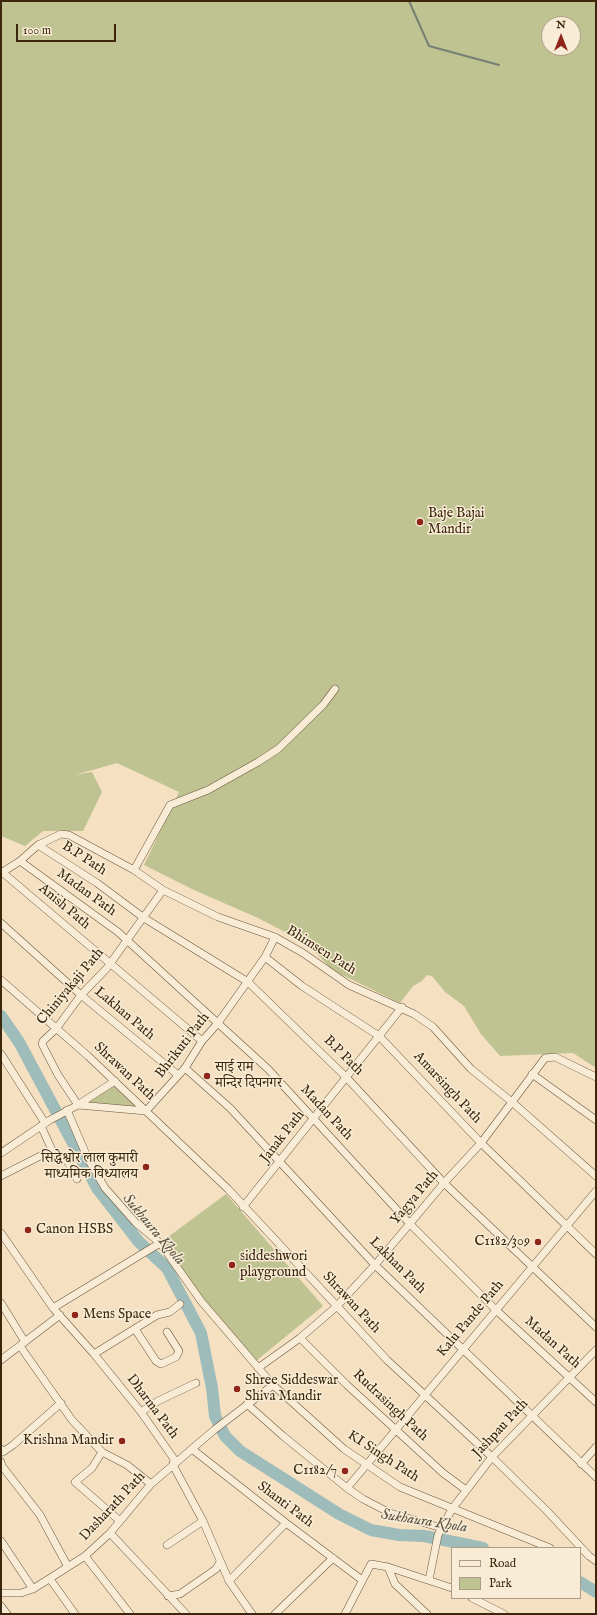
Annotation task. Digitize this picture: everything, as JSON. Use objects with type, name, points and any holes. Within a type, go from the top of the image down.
[{"type":"street","points":[[134,870],[170,805],[208,790],[278,749],[323,705],[335,690]]},
{"type":"street","name":"Bhimsen Path","points":[[1,873],[20,861],[38,845],[61,834],[69,835],[134,870],[163,890],[218,917],[275,937],[303,953],[349,984],[402,1007],[433,1027],[471,1069],[512,1102],[596,1176]]},
{"type":"street","name":"B.P Path","points":[[38,845],[101,886],[144,918],[248,982],[347,1078],[444,1183],[596,1327]]},
{"type":"street","name":"Madan Path","points":[[20,861],[118,932],[268,1068],[410,1224],[496,1310],[570,1376],[596,1402]]},
{"type":"street","name":"Anish Path","points":[[1,873],[110,962],[137,987],[202,1041]]},
{"type":"street","name":"Chiniyakaji Path","points":[[78,1105],[58,1075],[42,1044],[46,1037],[56,1029],[81,995],[110,962],[144,918],[163,890]]},
{"type":"street","name":"Lakhan Path","points":[[1,923],[81,995],[178,1075]]},
{"type":"street","name":"Bhrikuti Path","points":[[146,1111],[185,1068],[202,1041],[218,1024],[265,958],[275,937]]},
{"type":"street","name":"Amarsingh Path","points":[[265,958],[302,986],[379,1036],[481,1144],[596,1254]]},
{"type":"street","name":"Shrawan Path","points":[[1,980],[115,1081],[228,1189],[243,1207],[387,1360],[426,1394],[492,1457],[546,1510],[581,1547]]},
{"type":"street","name":"Janak Path","points":[[243,1207],[402,1007]]},
{"type":"street","points":[[1,1054],[45,1123],[52,1150],[68,1162],[77,1178]]},
{"type":"street","points":[[512,1102],[545,1058],[555,1057],[596,1078]]},
{"type":"street","name":"Lakhan Path","points":[[185,1068],[230,1108],[281,1161],[375,1264],[596,1477]]},
{"type":"street","points":[[532,1074],[596,1120]]},
{"type":"street","points":[[1,1152],[45,1123],[78,1105],[115,1081]]},
{"type":"street","name":"Yagya Path","points":[[258,1368],[300,1338],[336,1307],[410,1224],[444,1183],[481,1144],[512,1102]]},
{"type":"street","points":[[78,1105],[146,1111]]},
{"type":"street","name":"KI Singh Path","points":[[67,1110],[88,1159],[105,1188],[157,1245],[201,1301],[273,1385],[344,1448],[400,1487],[547,1547]]},
{"type":"street","points":[[1,1176],[52,1150]]},
{"type":"street","name":"Kalu Pande Path","points":[[347,1488],[596,1191]]},
{"type":"street","name":"Dharma Path","points":[[1,1233],[53,1308],[94,1354],[141,1412],[174,1459],[174,1465],[203,1521],[229,1581],[252,1614]]},
{"type":"street","points":[[53,1308],[157,1245]]},
{"type":"street","points":[[1,1303],[23,1344],[72,1420],[102,1452],[127,1465],[151,1484]]},
{"type":"street","points":[[94,1354],[157,1315],[170,1312],[180,1304]]},
{"type":"street","points":[[1,1349],[3,1358],[60,1315]]},
{"type":"street","points":[[135,1329],[156,1361],[161,1364],[176,1357],[179,1351],[167,1332]]},
{"type":"street","name":"Rudrasingh Path","points":[[300,1338],[347,1385],[396,1430],[443,1473],[466,1490]]},
{"type":"street","name":"Jashpau Path","points":[[429,1580],[438,1535],[452,1509],[492,1457],[531,1415],[596,1350]]},
{"type":"street","points":[[141,1412],[158,1401],[196,1383]]},
{"type":"street","points":[[273,1385],[247,1404],[283,1436],[347,1488],[363,1499],[390,1513],[442,1528]]},
{"type":"street","points":[[2,1453],[61,1403]]},
{"type":"street","name":"Dasharath Path","points":[[1,1593],[21,1593],[33,1589],[85,1556],[110,1533],[151,1484],[247,1404]]},
{"type":"street","points":[[581,1464],[596,1447]]},
{"type":"street","name":"Shanti Path","points":[[192,1449],[286,1523],[362,1580]]},
{"type":"street","points":[[102,1452],[92,1468],[75,1482],[120,1521]]},
{"type":"street","points":[[1,1462],[2,1466],[40,1515],[68,1567]]},
{"type":"street","points":[[167,1545],[203,1521]]},
{"type":"street","points":[[229,1581],[286,1523]]},
{"type":"street","points":[[110,1533],[186,1614]]},
{"type":"street","points":[[1,1541],[33,1589]]},
{"type":"street","name":"Shrawan Path","points":[[581,1547],[596,1561]]},
{"type":"street","points":[[85,1556],[130,1614]]},
{"type":"street","points":[[581,1556],[589,1556]]},
{"type":"street","points":[[275,1614],[333,1558]]},
{"type":"street","points":[[168,1596],[180,1594],[216,1569],[220,1562]]},
{"type":"street","points":[[345,1614],[371,1564],[388,1567],[451,1588]]},
{"type":"street","points":[[388,1567],[395,1584],[427,1614]]},
{"type":"street","points":[[50,1579],[75,1614]]},
{"type":"street","points":[[474,1599],[504,1614]]},
{"type":"street","points":[[1,1606],[7,1614]]},
{"type":"green space","points":[[1,1],[596,1],[596,1068],[573,1053],[500,1056],[481,1034],[464,1006],[445,992],[432,976],[427,975],[422,981],[413,986],[400,1003],[332,970],[308,944],[258,918],[194,890],[144,865],[179,792],[117,763],[75,775],[92,772],[102,792],[83,831],[43,831],[25,846],[1,836]]},
{"type":"green space","points":[[115,1081],[146,1111],[76,1106]]},
{"type":"green space","name":"siddeshwori playground","points":[[226,1194],[323,1306],[256,1361],[236,1340],[160,1243]]},
{"type":"waterway","points":[[409,1],[429,46],[499,65]]},
{"type":"waterway","name":"Sukhaura Khola","points":[[1,1016],[19,1042],[97,1188],[139,1242],[167,1268],[201,1333],[212,1388],[215,1416],[225,1436],[240,1451],[339,1514],[371,1530],[399,1535],[424,1536],[478,1547]]},
{"type":"waterway","name":"Sukhaura Khola","points":[[581,1583],[596,1592]]},
{"type":"place","name":"Baje Bajai Mandir","points":[[420,522]]},
{"type":"place","name":"साई राम मन्दिर दिपनगर","points":[[207,1076]]},
{"type":"place","name":"सिद्धेश्वोर लाल कुमारी माध्यमिक विध्यालय","points":[[146,1167]]},
{"type":"place","name":"Canon HSBS","points":[[28,1230]]},
{"type":"place","name":"C1182/309","points":[[538,1242]]},
{"type":"place","name":"siddeshwori playground","points":[[232,1265]]},
{"type":"place","name":"Mens Space","points":[[75,1315]]},
{"type":"place","name":"Shree Siddeswar Shiva Mandir","points":[[237,1389]]},
{"type":"place","name":"Krishna Mandir","points":[[122,1441]]},
{"type":"place","name":"C1182/7","points":[[345,1471]]}]
